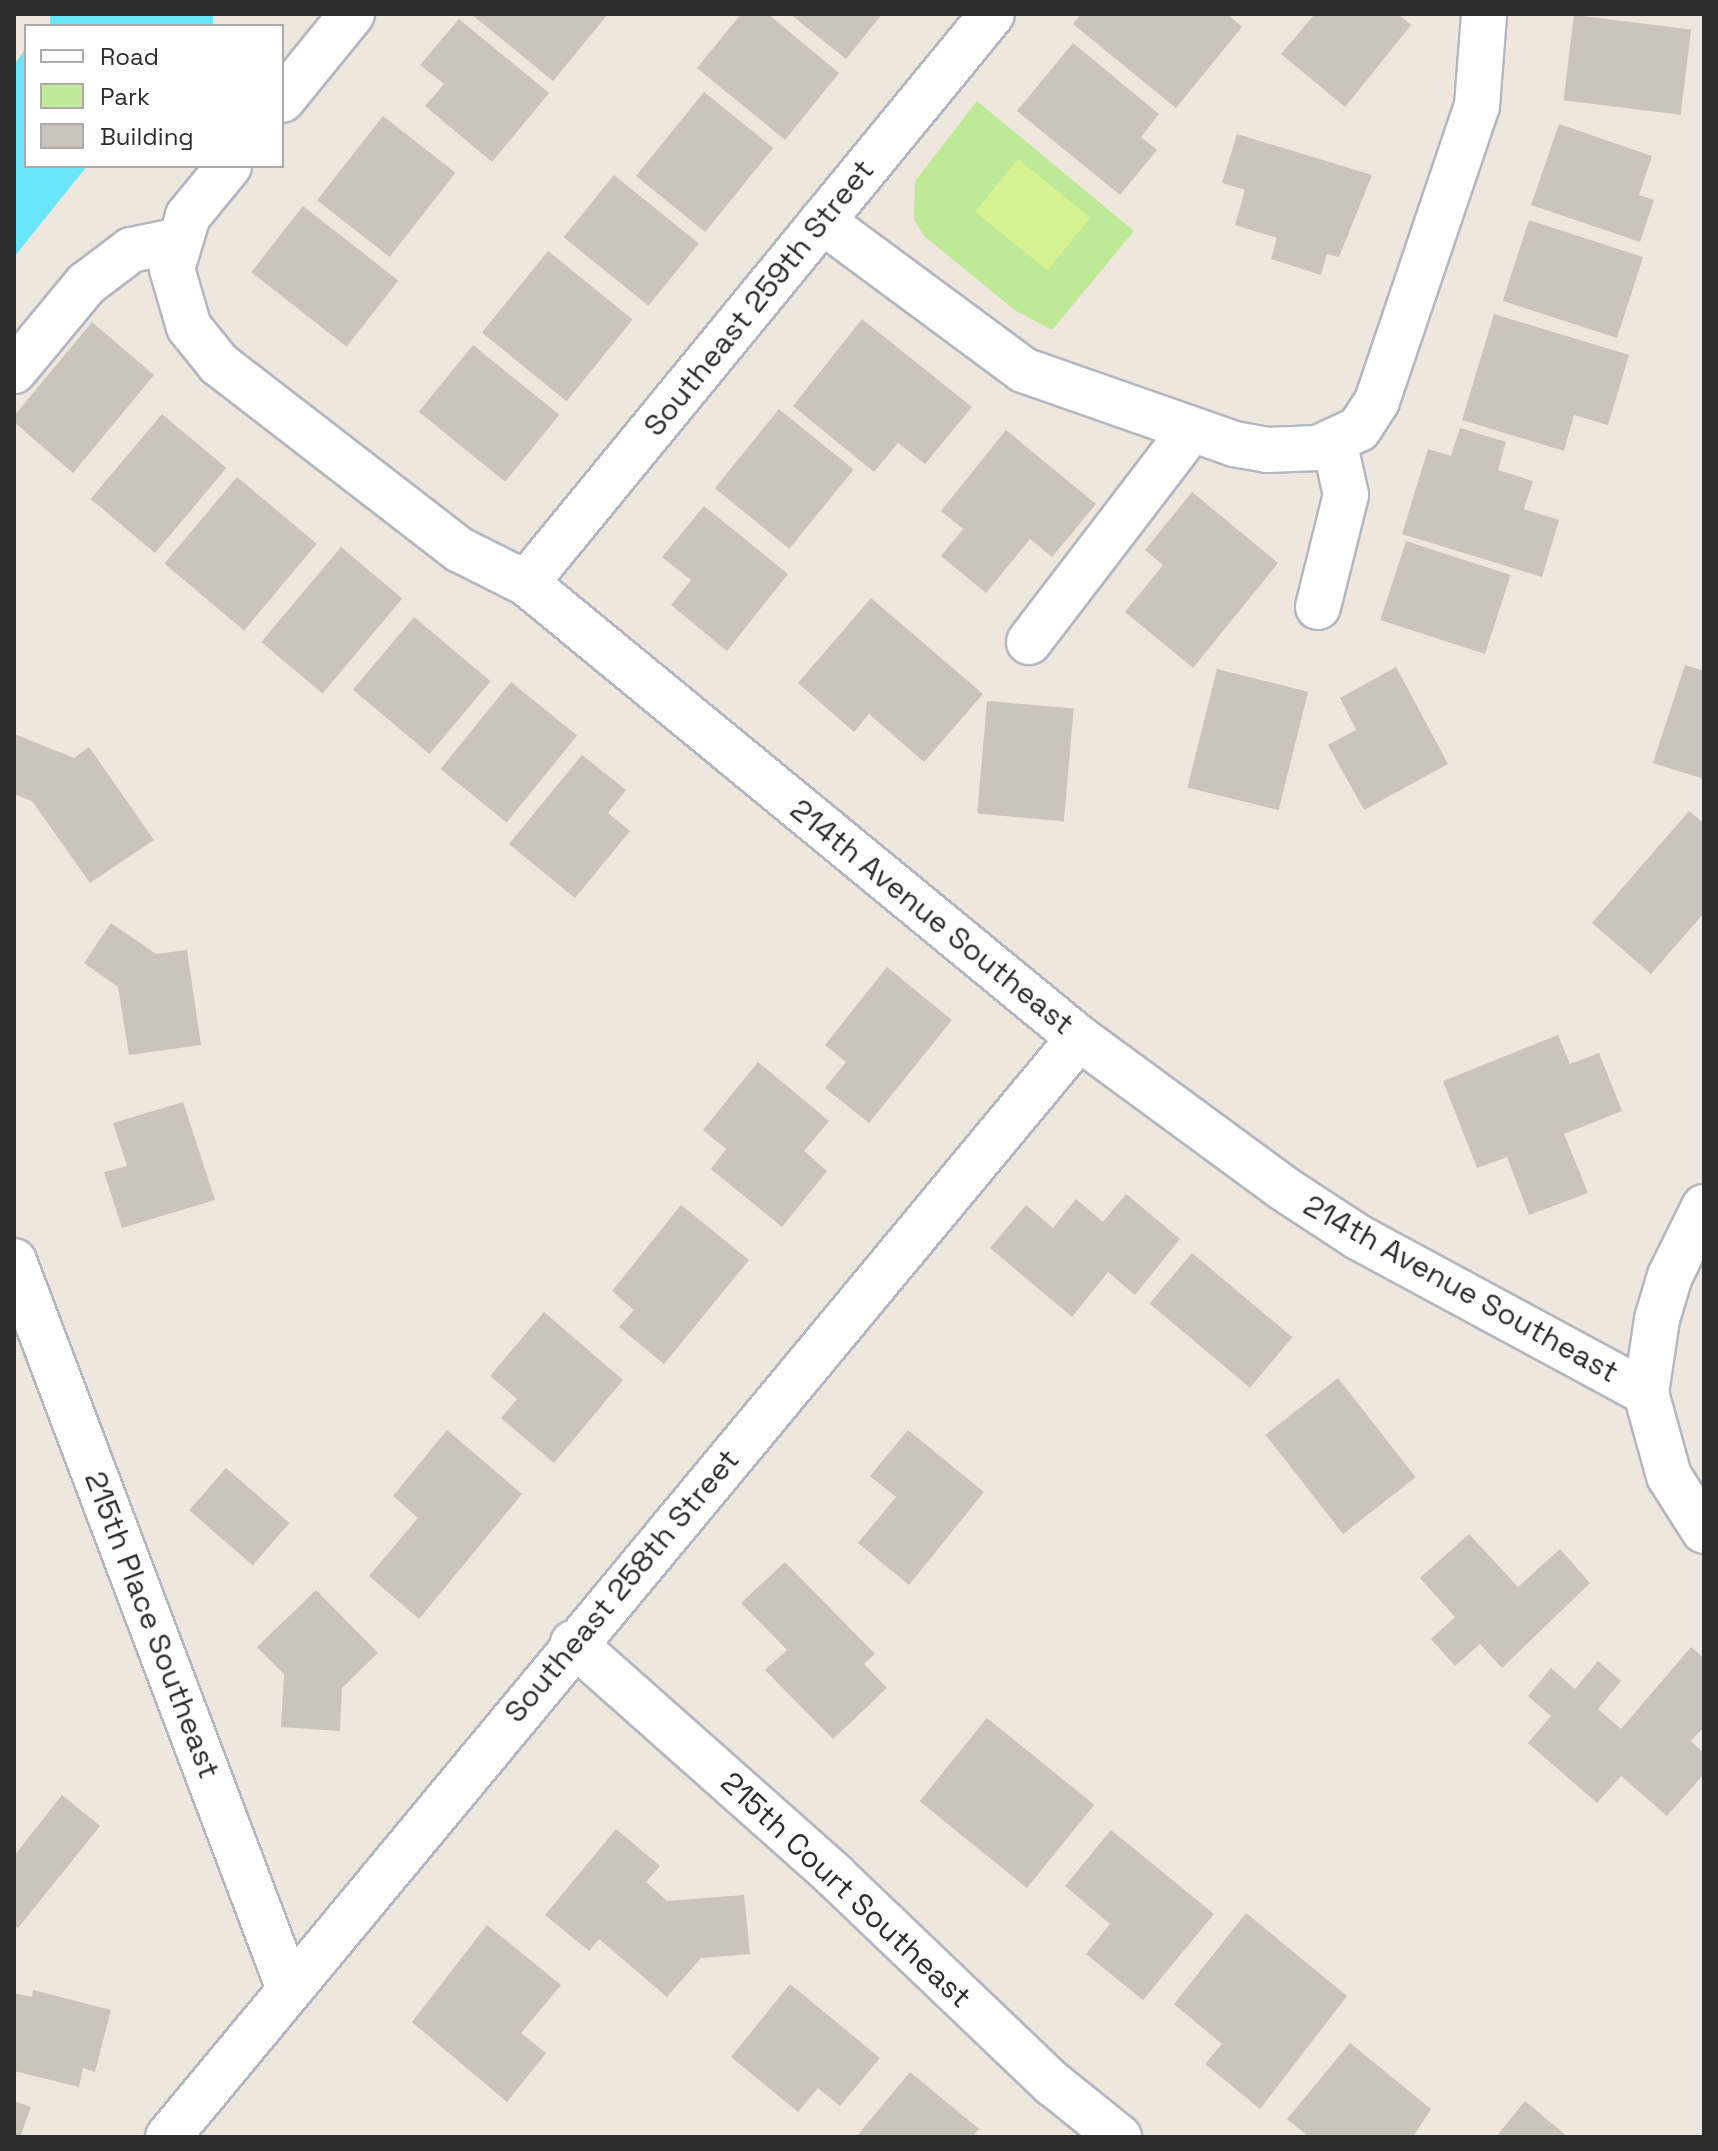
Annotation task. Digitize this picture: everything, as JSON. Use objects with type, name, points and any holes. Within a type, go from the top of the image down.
[{"type":"street","points":[[284,98],[352,14]]},
{"type":"street","name":"Southeast 259th Street","points":[[526,583],[992,14]]},
{"type":"street","points":[[822,221],[1023,370],[1191,430],[1267,450],[1318,448],[1359,429],[1377,401],[1477,106],[1484,14]]},
{"type":"street","points":[[14,371],[86,284],[131,250],[176,254],[188,216],[227,168]]},
{"type":"street","name":"214th Avenue Southeast","points":[[176,254],[189,327],[219,364],[460,550],[526,583],[1079,1038],[1358,1237],[1646,1393],[1669,1476],[1704,1531]]},
{"type":"street","points":[[1029,642],[1191,430]]},
{"type":"street","points":[[1318,607],[1346,495],[1334,441]]},
{"type":"street","name":"Southeast 258th Street","points":[[168,2137],[573,1643],[1079,1038]]},
{"type":"street","points":[[1646,1393],[1657,1319],[1670,1276],[1704,1207]]},
{"type":"street","name":"215th Place Southeast","points":[[14,1261],[289,1989]]},
{"type":"street","name":"215th Court Southeast","points":[[573,1643],[834,1875],[1053,2084],[1119,2137]]},
{"type":"green space","points":[[977,101],[1134,231],[1052,330],[1016,311],[924,236],[914,220],[915,181]]},
{"type":"green space","points":[[1018,159],[1090,218],[1047,270],[975,212]]},
{"type":"water","points":[[50,14],[213,14],[213,24],[50,24]]},
{"type":"water","points":[[24,51],[24,168],[85,168],[14,257],[14,65]]},
{"type":"building","points":[[471,14],[608,14],[553,81]]},
{"type":"building","points":[[741,14],[768,14],[839,73],[785,140],[697,68]]},
{"type":"building","points":[[790,14],[882,14],[846,59]]},
{"type":"building","points":[[1081,14],[1227,14],[1242,27],[1176,108],[1073,24]]},
{"type":"building","points":[[1315,14],[1398,14],[1411,25],[1345,107],[1281,54]]},
{"type":"building","points":[[1574,15],[1691,29],[1681,115],[1564,100]]},
{"type":"building","points":[[459,19],[549,93],[492,162],[425,106],[444,84],[420,65]]},
{"type":"building","points":[[1073,43],[1159,114],[1141,137],[1157,150],[1120,195],[1017,111]]},
{"type":"building","points":[[704,92],[773,148],[705,232],[636,176]]},
{"type":"building","points":[[383,116],[455,173],[390,257],[317,200]]},
{"type":"building","points":[[1559,124],[1652,156],[1639,195],[1654,200],[1640,242],[1531,205]]},
{"type":"building","points":[[1237,134],[1372,175],[1339,257],[1327,254],[1321,275],[1271,259],[1277,238],[1235,225],[1245,190],[1222,183]]},
{"type":"building","points":[[614,175],[699,244],[648,306],[564,237]]},
{"type":"building","points":[[303,206],[398,280],[347,347],[251,272]]},
{"type":"building","points":[[1529,220],[1643,257],[1617,338],[1503,301]]},
{"type":"building","points":[[548,251],[633,320],[567,401],[482,333]]},
{"type":"building","points":[[1494,314],[1629,355],[1608,425],[1574,415],[1564,451],[1462,420]]},
{"type":"building","points":[[862,319],[972,407],[925,464],[898,443],[874,472],[793,406]]},
{"type":"building","points":[[92,322],[154,375],[73,473],[14,422],[14,416]]},
{"type":"building","points":[[473,345],[559,415],[505,482],[419,412]]},
{"type":"building","points":[[779,409],[854,469],[789,549],[715,488]]},
{"type":"building","points":[[162,414],[226,468],[155,553],[91,499]]},
{"type":"building","points":[[1460,428],[1506,442],[1498,470],[1533,481],[1524,509],[1559,520],[1542,577],[1402,534],[1428,449],[1451,456]]},
{"type":"building","points":[[1006,430],[1096,504],[1052,557],[1030,539],[986,593],[941,556],[963,529],[941,511]]},
{"type":"building","points":[[237,477],[317,544],[244,630],[164,564]]},
{"type":"building","points":[[1192,492],[1278,563],[1193,668],[1125,612],[1163,565],[1145,550]]},
{"type":"building","points":[[704,506],[788,574],[727,651],[671,605],[691,580],[662,557]]},
{"type":"building","points":[[1406,541],[1511,575],[1485,654],[1380,620]]},
{"type":"building","points":[[341,547],[402,598],[323,693],[261,642]]},
{"type":"building","points":[[871,598],[983,694],[924,762],[869,714],[854,732],[798,683]]},
{"type":"building","points":[[414,617],[491,681],[430,754],[353,690]]},
{"type":"building","points":[[1685,665],[1704,671],[1704,779],[1653,763]]},
{"type":"building","points":[[1396,667],[1448,764],[1364,810],[1328,745],[1356,730],[1340,698]]},
{"type":"building","points":[[1217,669],[1308,692],[1279,810],[1187,787]]},
{"type":"building","points":[[511,682],[577,735],[507,823],[441,769]]},
{"type":"building","points":[[987,701],[1074,709],[1064,821],[977,814]]},
{"type":"building","points":[[14,734],[74,758],[89,747],[154,840],[90,883],[32,801],[14,794]]},
{"type":"building","points":[[582,755],[626,790],[608,813],[630,831],[575,898],[509,844]]},
{"type":"building","points":[[1689,811],[1704,823],[1704,913],[1651,974],[1592,923]]},
{"type":"building","points":[[111,923],[156,954],[187,950],[201,1045],[129,1055],[118,987],[84,963]]},
{"type":"building","points":[[887,967],[952,1020],[869,1123],[825,1088],[846,1062],[825,1045]]},
{"type":"building","points":[[1558,1035],[1570,1064],[1599,1053],[1622,1111],[1564,1134],[1588,1193],[1529,1215],[1507,1157],[1477,1168],[1443,1081]]},
{"type":"building","points":[[758,1062],[829,1121],[804,1151],[827,1171],[782,1227],[711,1169],[726,1149],[703,1130]]},
{"type":"building","points":[[183,1102],[215,1200],[122,1228],[104,1172],[127,1166],[113,1123]]},
{"type":"building","points":[[1126,1194],[1180,1239],[1135,1295],[1108,1272],[1072,1317],[990,1248],[1026,1205],[1053,1228],[1076,1199],[1103,1222]]},
{"type":"building","points":[[681,1205],[749,1260],[664,1364],[619,1327],[634,1310],[612,1291]]},
{"type":"building","points":[[1192,1253],[1292,1337],[1250,1388],[1150,1304]]},
{"type":"building","points":[[544,1312],[623,1380],[554,1463],[501,1418],[517,1399],[490,1376]]},
{"type":"building","points":[[1338,1378],[1416,1477],[1343,1534],[1266,1435]]},
{"type":"building","points":[[447,1430],[522,1494],[419,1619],[369,1576],[418,1518],[393,1496]]},
{"type":"building","points":[[908,1430],[984,1492],[909,1585],[858,1543],[896,1497],[870,1476]]},
{"type":"building","points":[[226,1468],[289,1523],[253,1565],[189,1510]]},
{"type":"building","points":[[1469,1534],[1518,1587],[1560,1549],[1590,1583],[1502,1668],[1480,1644],[1455,1666],[1431,1639],[1455,1617],[1420,1578]]},
{"type":"building","points":[[785,1562],[875,1654],[864,1664],[887,1688],[833,1739],[765,1670],[787,1650],[741,1603]]},
{"type":"building","points":[[316,1590],[378,1653],[342,1688],[340,1731],[281,1727],[284,1674],[257,1647]]},
{"type":"building","points":[[1691,1647],[1704,1658],[1704,1727],[1691,1741],[1704,1753],[1704,1774],[1667,1816],[1621,1776],[1597,1803],[1528,1743],[1551,1716],[1528,1696],[1551,1668],[1575,1689],[1598,1661],[1621,1681],[1598,1709],[1621,1729]]},
{"type":"building","points":[[987,1718],[1094,1805],[1027,1888],[920,1801]]},
{"type":"building","points":[[62,1795],[100,1826],[18,1928],[14,1925],[14,1856]]},
{"type":"building","points":[[616,1829],[660,1866],[646,1882],[667,1901],[744,1895],[750,1954],[701,1958],[667,1997],[599,1939],[589,1951],[545,1915]]},
{"type":"building","points":[[1111,1830],[1214,1914],[1143,2000],[1086,1954],[1110,1924],[1065,1886]]},
{"type":"building","points":[[1246,1913],[1347,1996],[1260,2109],[1205,2064],[1222,2044],[1174,2004]]},
{"type":"building","points":[[487,1925],[561,1985],[521,2033],[546,2053],[507,2102],[412,2022]]},
{"type":"building","points":[[790,1984],[880,2058],[840,2106],[818,2088],[798,2112],[731,2057]]},
{"type":"building","points":[[33,1990],[111,2010],[95,2072],[83,2068],[79,2087],[14,2071],[14,1993],[32,1997]]},
{"type":"building","points":[[1350,2043],[1431,2109],[1413,2137],[1309,2137],[1287,2119]]},
{"type":"building","points":[[910,2072],[979,2129],[972,2137],[856,2137]]},
{"type":"building","points":[[14,2101],[31,2107],[20,2137],[14,2137]]},
{"type":"building","points":[[1525,2101],[1568,2137],[1496,2137]]}]
